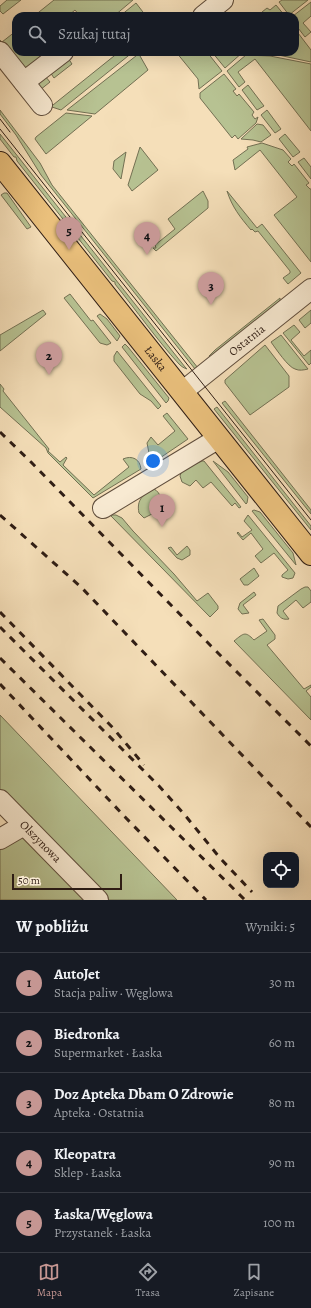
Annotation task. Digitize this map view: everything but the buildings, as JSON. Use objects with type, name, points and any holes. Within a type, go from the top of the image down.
[{"type":"main road","name":"Łaska","points":[[0,163],[311,554]]},
{"type":"street","points":[[208,12],[223,0]]},
{"type":"street","points":[[0,52],[42,105]]},
{"type":"street","points":[[24,82],[58,56]]},
{"type":"street","name":"Ostatnia","points":[[182,392],[311,289]]},
{"type":"street","points":[[103,508],[219,438]]},
{"type":"street","name":"Olszynowa","points":[[0,800],[98,900]]},
{"type":"street","points":[[0,839],[24,825]]},
{"type":"green space","points":[[7,0],[21,0],[3,14],[0,11],[0,6]]},
{"type":"green space","points":[[54,0],[133,0],[119,12],[77,12],[75,10],[73,12],[39,12]]},
{"type":"green space","points":[[282,0],[308,0],[293,12],[287,12],[279,2]]},
{"type":"green space","points":[[311,2],[311,16],[303,23],[311,32],[305,37],[299,29],[298,12]]},
{"type":"green space","points":[[136,3],[143,12],[125,12]]},
{"type":"green space","points":[[276,5],[282,12],[262,12],[267,8],[270,10]]},
{"type":"green space","points":[[12,34],[12,56],[52,56],[30,74],[0,45],[0,40],[2,42]]},
{"type":"green space","points":[[299,34],[311,50],[311,62],[283,56],[299,56]]},
{"type":"green space","points":[[114,56],[128,56],[61,110],[49,106],[32,85],[45,76],[50,82],[40,90],[53,105]]},
{"type":"green space","points":[[136,56],[140,56],[148,70],[95,114],[67,110]]},
{"type":"green space","points":[[179,56],[210,56],[222,71],[199,89],[198,79]]},
{"type":"green space","points":[[215,56],[238,56],[225,68]]},
{"type":"green space","points":[[245,56],[270,56],[311,64],[311,131],[255,59],[238,72],[245,82],[239,87],[227,71]]},
{"type":"green space","points":[[68,58],[72,64],[54,78],[50,72]]},
{"type":"green space","points":[[224,74],[236,89],[233,91],[237,96],[239,94],[254,112],[252,115],[255,119],[258,117],[256,123],[238,139],[235,135],[232,138],[200,98],[200,93]]},
{"type":"green space","points":[[248,85],[264,106],[257,110],[242,90]]},
{"type":"green space","points":[[0,110],[40,163],[52,185],[198,368],[195,369],[41,175],[16,135],[0,114]]},
{"type":"green space","points":[[267,110],[281,129],[275,133],[261,115]]},
{"type":"green space","points":[[66,113],[92,116],[46,154],[35,139]]},
{"type":"green space","points":[[257,124],[263,125],[271,135],[261,142],[241,139]]},
{"type":"green space","points":[[0,134],[187,369],[179,364],[171,355],[115,284],[115,282],[112,281],[17,161],[16,157],[14,157],[0,139]]},
{"type":"green space","points":[[285,134],[300,152],[293,157],[279,139]]},
{"type":"green space","points":[[262,143],[283,150],[291,159],[288,162],[292,166],[294,164],[309,183],[306,185],[311,189],[311,262],[274,215],[297,197],[260,150],[235,170],[233,160],[248,149],[247,147]]},
{"type":"green space","points":[[140,147],[158,170],[132,191],[128,185]]},
{"type":"green space","points":[[126,152],[121,179],[113,169],[114,161]]},
{"type":"green space","points":[[304,158],[311,167],[311,179],[298,162]]},
{"type":"green space","points":[[203,191],[208,201],[208,208],[156,251],[153,248],[156,248],[155,245],[175,229],[168,219]]},
{"type":"green space","points":[[227,191],[257,228],[262,224],[301,273],[288,284],[283,278],[290,273],[290,271],[258,231],[255,232],[252,229],[251,230],[243,221],[234,207]]},
{"type":"green space","points":[[7,193],[31,227],[27,229],[1,195]]},
{"type":"green space","points":[[70,294],[91,321],[93,320],[111,343],[107,345],[100,343],[64,298]]},
{"type":"green space","points":[[280,298],[280,303],[211,359],[209,356],[215,350]]},
{"type":"green space","points":[[43,310],[46,314],[0,351],[0,335]]},
{"type":"green space","points":[[311,310],[311,323],[305,328],[299,320]]},
{"type":"green space","points":[[100,314],[107,319],[120,336],[117,341],[97,316]]},
{"type":"green space","points":[[294,325],[300,332],[291,340],[304,356],[311,350],[311,363],[309,365],[283,333]]},
{"type":"green space","points":[[281,335],[308,369],[300,370],[292,368],[282,357],[271,342]]},
{"type":"green space","points":[[125,344],[169,398],[166,403],[122,347]]},
{"type":"green space","points":[[265,345],[289,376],[289,387],[250,415],[225,383],[225,380]]},
{"type":"green space","points":[[117,351],[161,406],[158,409],[151,401],[140,394],[114,361],[114,356]]},
{"type":"green space","points":[[0,384],[4,389],[3,391],[49,449],[48,451],[60,462],[66,457],[67,458],[63,465],[94,495],[129,467],[123,459],[129,457],[137,460],[141,469],[93,498],[48,453],[46,448],[0,407]]},
{"type":"green space","points":[[225,401],[311,510],[311,514],[222,403]]},
{"type":"green space","points":[[217,407],[311,526],[311,530],[214,409]]},
{"type":"green space","points":[[167,413],[188,439],[157,460],[149,453],[147,443],[151,437],[158,445],[175,431],[163,416]]},
{"type":"green space","points":[[204,461],[241,507],[239,508],[235,503],[232,506],[211,482],[203,488],[196,480],[190,486],[182,482],[180,476],[182,470]]},
{"type":"green space","points":[[213,461],[228,472],[248,497],[246,504]]},
{"type":"green space","points":[[154,489],[161,497],[162,507],[160,505],[152,509],[154,513],[144,518],[139,513],[138,508],[140,501],[144,495]]},
{"type":"green space","points":[[254,510],[260,512],[293,553],[296,565],[252,511]]},
{"type":"green space","points":[[110,515],[116,515],[122,518],[197,601],[208,593],[218,606],[218,609],[210,617]]},
{"type":"green space","points":[[248,515],[295,573],[293,578],[288,579],[282,577],[282,575],[288,570],[274,553],[261,563],[255,556],[263,549],[251,533],[243,540],[237,533],[238,532],[242,537],[252,530],[244,521]]},
{"type":"green space","points":[[187,546],[190,550],[190,555],[182,560],[177,558],[168,548],[171,547],[177,555]]},
{"type":"green space","points":[[254,568],[259,576],[248,585],[244,585],[240,579]]},
{"type":"green space","points":[[305,587],[308,587],[311,591],[311,602],[303,608],[296,600],[283,611],[289,619],[283,619],[277,613],[278,606]]},
{"type":"green space","points":[[254,592],[256,595],[243,605],[249,613],[242,614],[238,609],[240,603]]},
{"type":"green space","points":[[263,619],[275,635],[275,639],[267,645],[304,689],[311,685],[311,687],[306,691],[311,697],[311,720],[234,641],[244,634],[248,635],[254,640],[267,631],[259,620]]},
{"type":"green space","points":[[0,715],[177,900],[106,900],[0,793]]},
{"type":"green space","points":[[24,835],[91,900],[0,900],[0,848]]},
{"type":"tram line","points":[[0,119],[10,132]]},
{"type":"tram line","points":[[0,129],[311,520]]},
{"type":"railway","points":[[0,432],[311,746]]},
{"type":"railway","points":[[0,515],[81,587],[311,827]]},
{"type":"railway","points":[[0,612],[113,728],[144,765]]},
{"type":"railway","points":[[0,627],[159,786],[220,858],[252,892]]},
{"type":"railway","points":[[0,658],[245,900]]},
{"type":"railway","points":[[0,684],[126,818],[206,900]]},
{"type":"place","name":"Łaska/Węglowa","points":[[69,250]]},
{"type":"place","name":"Kleopatra","points":[[147,255]]},
{"type":"place","name":"Doz Apteka Dbam O Zdrowie","points":[[211,305]]},
{"type":"place","name":"Biedronka","points":[[49,375]]},
{"type":"place","name":"AutoJet","points":[[162,527]]}]
